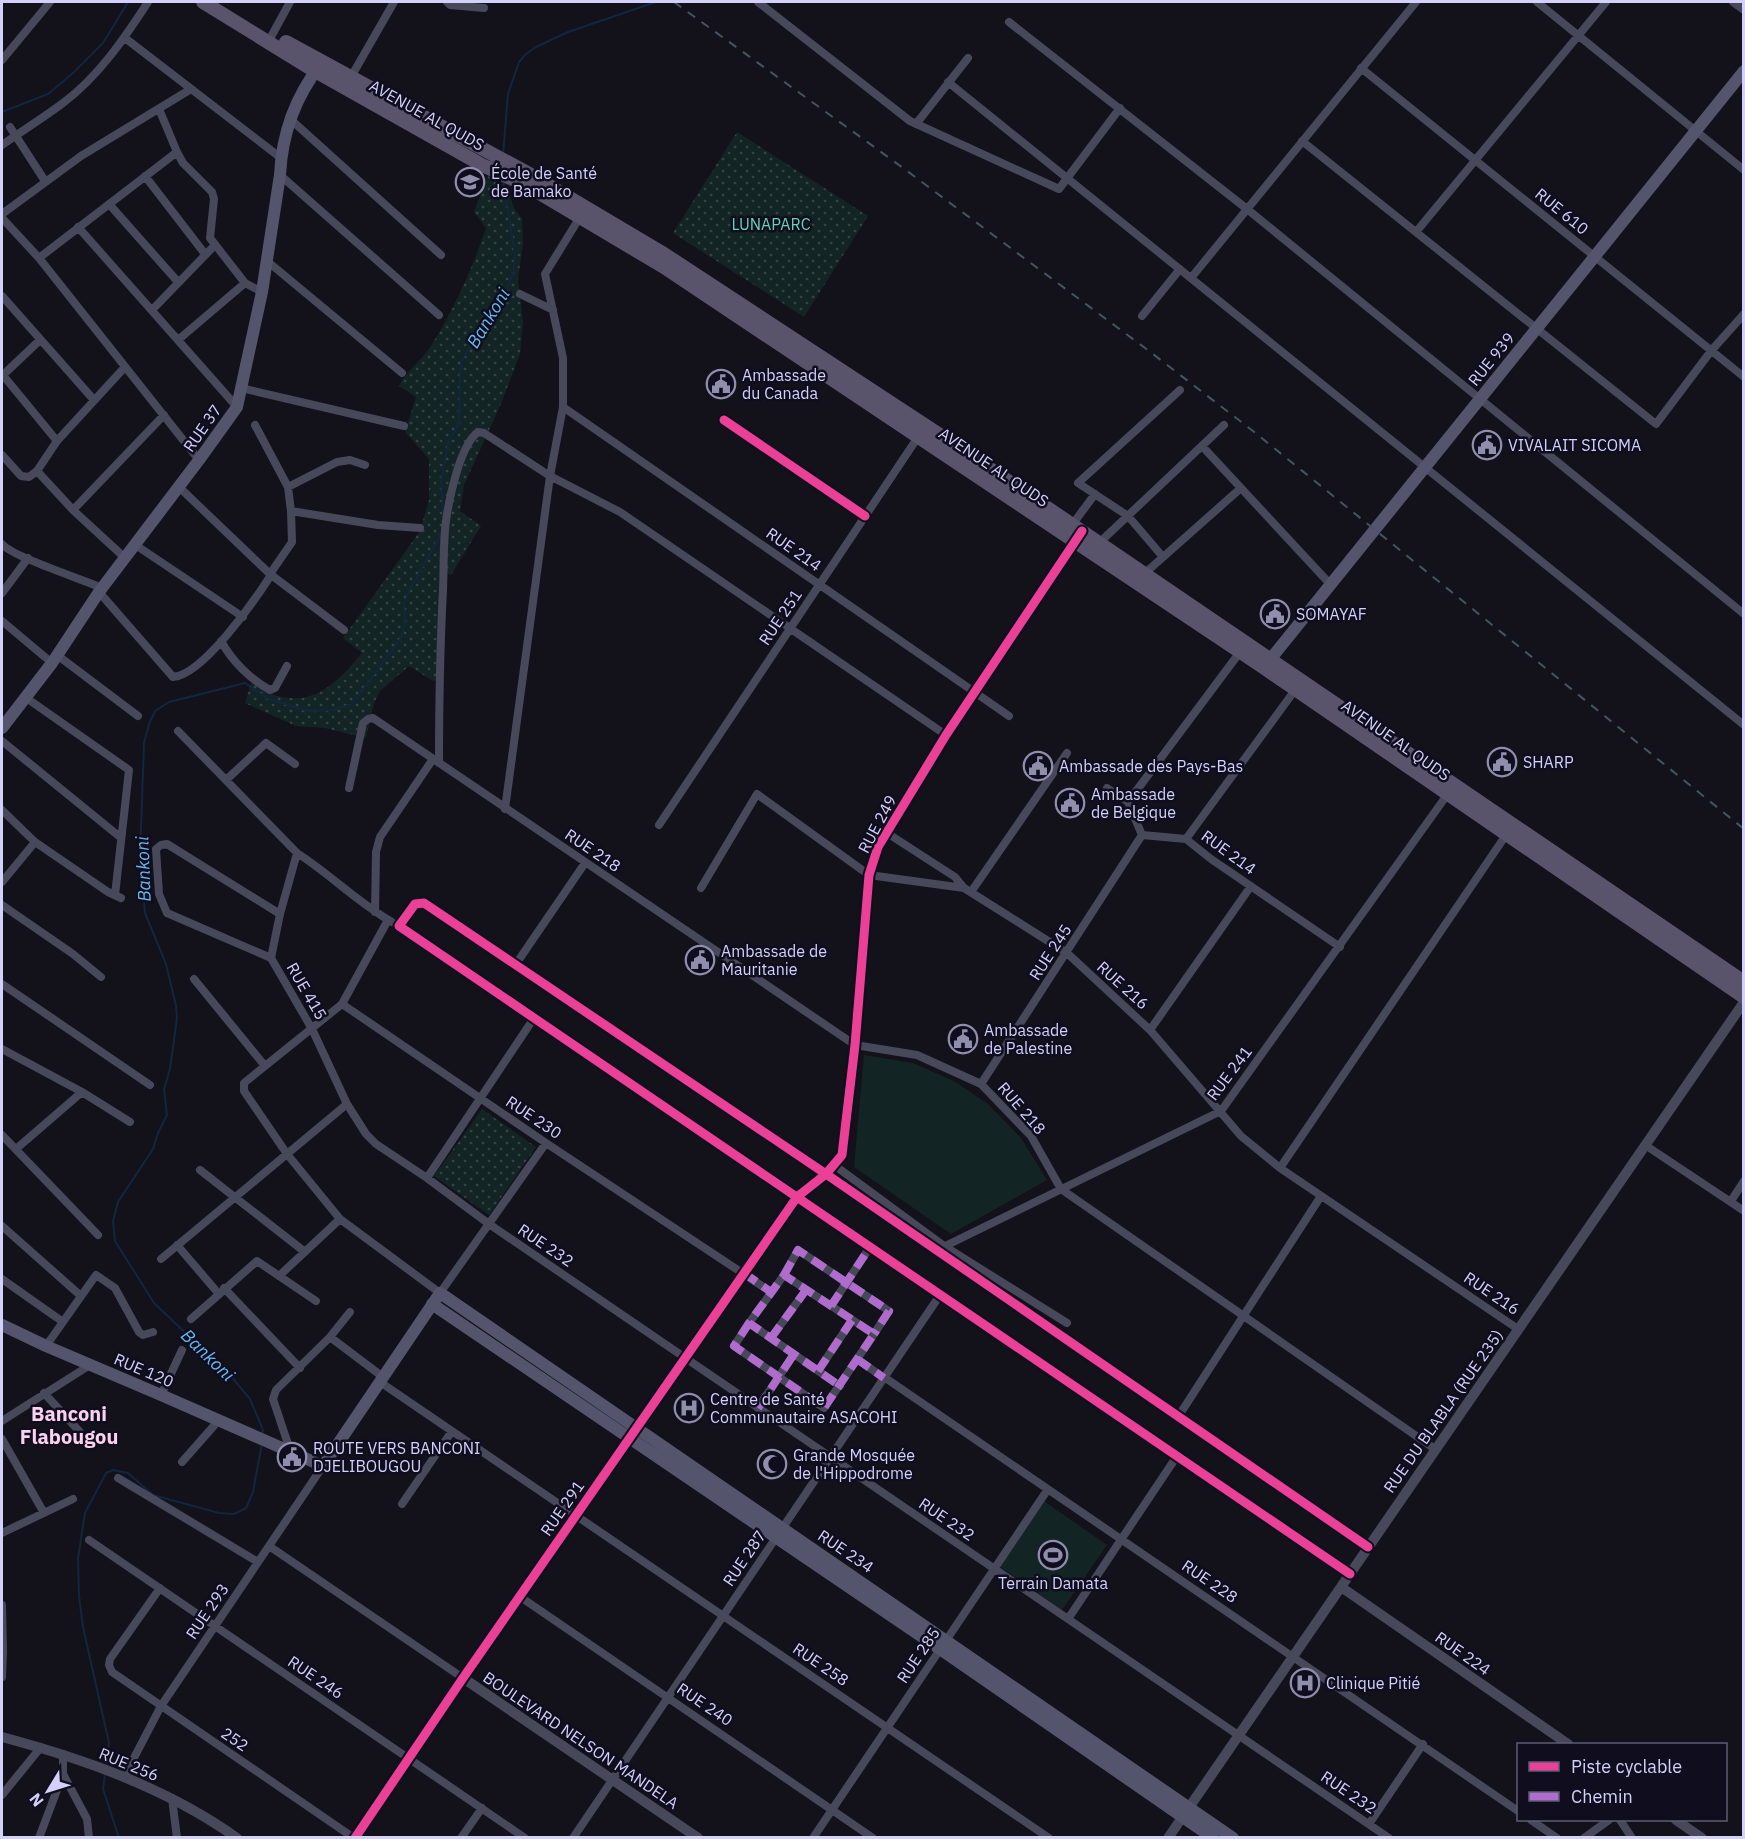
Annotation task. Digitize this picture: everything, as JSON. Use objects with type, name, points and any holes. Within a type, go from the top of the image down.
[{"type":"main road","name":"AVENUE AL QUDS","points":[[203,2],[319,66],[351,77],[482,148],[580,217],[664,267],[922,431]]},
{"type":"main road","name":"AVENUE AL QUDS","points":[[219,2],[482,165],[529,180],[664,254],[922,431],[1076,533],[1240,652],[1267,663],[1294,690],[1743,997]]},
{"type":"main road","name":"RUE 37","points":[[2,727],[54,659],[134,543],[179,487],[237,407],[262,292],[289,118],[319,66]]},
{"type":"main road","name":"RUE 939","points":[[1267,663],[1743,71]]},
{"type":"main road","name":"AVENUE AL QUDS","points":[[1076,533],[1099,543],[1267,663],[1743,982]]},
{"type":"main road","points":[[323,1466],[440,1293]]},
{"type":"main road","name":"RUE 234","points":[[440,1293],[636,1428],[779,1533]]},
{"type":"main road","name":"RUE 234","points":[[432,1304],[629,1438],[779,1533],[1185,1812],[1233,1838]]},
{"type":"main road","name":"RUE 120","points":[[4,1330],[323,1466]]},
{"type":"main road","name":"RUE 234","points":[[1185,1812],[1213,1838]]},
{"type":"street","points":[[2,60],[50,2]]},
{"type":"street","points":[[2,145],[64,102],[100,68],[148,2]]},
{"type":"street","points":[[272,35],[290,2]]},
{"type":"street","points":[[351,77],[393,2]]},
{"type":"street","points":[[447,2],[450,5],[484,8]]},
{"type":"street","points":[[758,2],[916,124],[1059,189],[1120,108]]},
{"type":"street","points":[[1191,278],[1416,2]]},
{"type":"street","points":[[1537,2],[1743,170]]},
{"type":"street","points":[[1416,232],[1606,2]]},
{"type":"street","points":[[1733,2],[1743,10]]},
{"type":"street","points":[[1009,22],[1246,209],[1743,614]]},
{"type":"street","points":[[124,38],[281,158]]},
{"type":"street","points":[[916,124],[968,58]]},
{"type":"street","name":"RUE 610","points":[[1362,68],[1743,377]]},
{"type":"street","points":[[948,82],[1743,725]]},
{"type":"street","points":[[192,89],[45,181],[2,216],[39,258],[199,460]]},
{"type":"street","points":[[159,109],[183,163],[212,192],[214,199],[210,238],[214,246],[245,284],[262,292]]},
{"type":"street","points":[[289,118],[441,255]]},
{"type":"street","points":[[10,127],[45,181]]},
{"type":"street","points":[[1302,141],[1656,424],[1711,351],[1743,314]]},
{"type":"street","points":[[39,258],[177,152]]},
{"type":"street","points":[[280,175],[439,315]]},
{"type":"street","points":[[145,176],[205,254]]},
{"type":"street","points":[[109,204],[177,282]]},
{"type":"street","points":[[505,809],[550,476],[562,407],[563,358],[545,274],[580,217]]},
{"type":"street","points":[[78,227],[237,407]]},
{"type":"street","points":[[152,310],[214,246]]},
{"type":"street","points":[[267,261],[402,373]]},
{"type":"street","points":[[1142,316],[1179,269]]},
{"type":"street","points":[[178,340],[245,284]]},
{"type":"street","points":[[520,294],[553,310]]},
{"type":"street","points":[[2,296],[94,400]]},
{"type":"street","points":[[40,340],[2,375],[57,441]]},
{"type":"street","points":[[2,455],[21,476],[29,477],[37,471],[57,441],[124,368]]},
{"type":"street","points":[[241,388],[404,426]]},
{"type":"street","points":[[1163,557],[1128,516],[1078,483],[1179,390]]},
{"type":"street","name":"RUE 214","points":[[562,407],[1009,716]]},
{"type":"street","points":[[73,510],[164,415]]},
{"type":"street","points":[[2,544],[5,548],[100,590],[173,677],[180,676],[196,665],[243,617],[292,542],[288,487],[255,425]]},
{"type":"street","points":[[1099,543],[1224,425]]},
{"type":"street","name":"RUE 251","points":[[659,825],[922,431]]},
{"type":"street","points":[[375,912],[376,852],[380,837],[436,761],[446,521],[464,451],[478,432],[484,433],[550,476],[620,512],[946,735]]},
{"type":"street","points":[[1202,446],[1330,584]]},
{"type":"street","points":[[288,487],[337,462],[350,460],[365,465]]},
{"type":"street","points":[[37,471],[73,510],[124,557]]},
{"type":"street","points":[[179,487],[271,575],[344,630]]},
{"type":"street","points":[[1144,574],[1241,488]]},
{"type":"street","name":"RUE 249","points":[[797,1197],[826,1174],[842,1155],[855,1045],[869,875],[878,847],[946,735],[1076,533],[1095,494]]},
{"type":"street","points":[[291,511],[378,525],[420,528]]},
{"type":"street","points":[[134,543],[243,617]]},
{"type":"street","points":[[2,593],[28,558]]},
{"type":"street","points":[[2,621],[138,716]]},
{"type":"street","points":[[221,641],[228,653],[256,682],[270,690],[275,688],[287,666]]},
{"type":"street","points":[[1128,802],[1240,652]]},
{"type":"street","points":[[1186,839],[1294,690]]},
{"type":"street","points":[[2,810],[34,842],[118,897],[120,837],[129,770],[25,697]]},
{"type":"street","name":"RUE 218","points":[[348,788],[363,723],[373,718],[855,1045],[917,1056],[981,1084],[1031,1136],[1061,1190],[1435,1449]]},
{"type":"street","points":[[178,731],[297,854],[375,912],[399,926],[1350,1574]]},
{"type":"street","points":[[2,741],[120,837]]},
{"type":"street","points":[[226,780],[266,743],[295,764]]},
{"type":"street","points":[[887,833],[955,877],[968,890],[1067,753]]},
{"type":"street","points":[[1107,788],[1128,802],[1142,835]]},
{"type":"street","name":"RUE 216","points":[[701,888],[757,794],[869,875],[968,890],[1067,954],[1150,1030],[1241,1136],[1280,1168],[1518,1329]]},
{"type":"street","name":"RUE 241","points":[[935,1251],[1221,1111],[1448,795]]},
{"type":"street","name":"RUE 214","points":[[1142,835],[1186,839],[1340,947]]},
{"type":"street","name":"RUE 245","points":[[981,1084],[1142,835]]},
{"type":"street","points":[[1280,1168],[1506,835]]},
{"type":"street","points":[[2,882],[34,842]]},
{"type":"street","points":[[271,958],[167,913],[159,894],[156,849],[167,844],[280,914]]},
{"type":"street","name":"RUE 415","points":[[297,854],[280,914],[271,958],[312,1029],[347,1104],[366,1134],[376,1144],[489,1224]]},
{"type":"street","points":[[516,964],[585,862]]},
{"type":"street","points":[[1150,1030],[1251,886]]},
{"type":"street","points":[[399,926],[415,904],[424,903],[826,1174],[1368,1547]]},
{"type":"street","points":[[2,904],[73,954],[101,977]]},
{"type":"street","points":[[388,920],[342,1004],[244,1083],[244,1091],[287,1154],[340,1219],[440,1293],[546,1143]]},
{"type":"street","points":[[194,978],[265,1066]]},
{"type":"street","points":[[2,984],[150,1085]]},
{"type":"street","name":"RUE DU BLABLA (RUE 235)","points":[[1168,1838],[1743,1002]]},
{"type":"street","name":"RUE 230","points":[[342,1004],[771,1292]]},
{"type":"street","points":[[427,1178],[534,1018]]},
{"type":"street","points":[[2,1049],[82,1092],[130,1122]]},
{"type":"street","points":[[16,1149],[82,1092]]},
{"type":"street","points":[[161,1259],[347,1104]]},
{"type":"street","points":[[2,1135],[98,1235]]},
{"type":"street","points":[[1645,1145],[1743,1210]]},
{"type":"street","points":[[834,1165],[944,1246],[1067,1323]]},
{"type":"street","points":[[200,1170],[305,1252]]},
{"type":"street","points":[[1731,1201],[1743,1181]]},
{"type":"street","points":[[1179,1417],[1321,1196]]},
{"type":"street","name":"RUE 291","points":[[354,1838],[519,1596],[797,1197]]},
{"type":"street","points":[[279,1276],[340,1219]]},
{"type":"street","name":"RUE 232","points":[[489,1224],[1389,1838]]},
{"type":"street","points":[[2,1226],[81,1296]]},
{"type":"street","points":[[177,1245],[300,1368]]},
{"type":"street","points":[[831,1306],[870,1247]]},
{"type":"street","points":[[798,1250],[846,1282],[889,1311],[824,1408],[734,1346],[784,1275],[798,1250]]},
{"type":"street","points":[[191,1318],[257,1261],[316,1301]]},
{"type":"street","points":[[46,1346],[96,1275],[115,1288],[139,1332],[143,1335],[153,1332]]},
{"type":"street","points":[[784,1275],[874,1334]]},
{"type":"street","points":[[2,1279],[63,1322]]},
{"type":"street","points":[[771,1338],[806,1290]]},
{"type":"street","name":"RUE 287","points":[[573,1838],[940,1295]]},
{"type":"street","points":[[291,1453],[273,1399],[276,1389],[330,1337],[350,1312]]},
{"type":"street","points":[[818,1371],[852,1320]]},
{"type":"street","points":[[749,1323],[840,1386]]},
{"type":"street","name":"RUE 258","points":[[330,1337],[452,1431],[1049,1838]]},
{"type":"street","points":[[161,1395],[182,1350]]},
{"type":"street","points":[[758,1408],[794,1354]]},
{"type":"street","name":"RUE 228","points":[[857,1359],[1517,1810]]},
{"type":"street","points":[[2,1420],[90,1365]]},
{"type":"street","points":[[44,1393],[80,1432]]},
{"type":"street","points":[[182,1462],[219,1420]]},
{"type":"street","points":[[402,1504],[452,1431]]},
{"type":"street","points":[[2,1439],[44,1513]]},
{"type":"street","points":[[1068,1618],[1177,1456]]},
{"type":"street","name":"RUE 293","points":[[120,1776],[161,1706],[323,1466]]},
{"type":"street","points":[[118,1478],[258,1562]]},
{"type":"street","name":"RUE 285","points":[[813,1838],[1048,1489]]},
{"type":"street","points":[[2,1533],[73,1499]]},
{"type":"street","name":"RUE 246","points":[[89,1540],[525,1838]]},
{"type":"street","name":"BOULEVARD NELSON MANDELA","points":[[269,1546],[698,1838]]},
{"type":"street","name":"RUE 224","points":[[1341,1587],[1567,1743]]},
{"type":"street","name":"252","points":[[160,1588],[110,1659],[109,1665],[112,1672],[354,1838]]},
{"type":"street","name":"RUE 240","points":[[519,1596],[873,1838]]},
{"type":"street","points":[[2,1605],[2,1677]]},
{"type":"street","name":"RUE 256","points":[[2,1737],[63,1754],[172,1798],[219,1824],[237,1838]]},
{"type":"street","points":[[1369,1824],[1423,1744]]},
{"type":"street","points":[[2,1795],[41,1747]]},
{"type":"street","points":[[39,1838],[63,1774],[63,1754]]},
{"type":"street","points":[[63,1774],[87,1819],[88,1838]]},
{"type":"street","points":[[172,1798],[177,1838]]},
{"type":"street","points":[[460,1838],[482,1808]]},
{"type":"street","points":[[1532,1821],[1557,1838]]},
{"type":"street","points":[[1584,1838],[1608,1821]]},
{"type":"street","points":[[1621,1821],[1632,1838]]},
{"type":"street","points":[[1677,1821],[1702,1838]]},
{"type":"street","points":[[219,1824],[221,1838]]},
{"type":"green space","name":"LUNAPARC","points":[[737,132],[868,216],[804,317],[673,233]]},
{"type":"green space","points":[[488,176],[509,187],[514,208],[522,218],[523,244],[518,279],[523,322],[520,354],[500,406],[464,485],[460,511],[481,526],[451,575],[444,572],[436,680],[433,681],[409,666],[380,691],[374,703],[366,738],[325,728],[296,726],[245,703],[251,683],[272,694],[287,698],[300,698],[312,695],[334,683],[362,653],[343,638],[420,531],[429,500],[429,459],[405,432],[416,397],[399,386],[431,346],[469,274],[486,228],[474,212]]},
{"type":"green space","points":[[864,1055],[913,1063],[954,1081],[988,1104],[1021,1138],[1047,1180],[951,1234],[854,1167]]},
{"type":"green space","points":[[482,1109],[536,1147],[489,1215],[434,1176]]},
{"type":"green space","name":"Terrain Damata","points":[[1044,1501],[1107,1545],[1062,1610],[999,1566]]},
{"type":"waterway","points":[[2,112],[48,94],[72,74],[103,43],[128,2]]},
{"type":"waterway","name":"Bankoni","points":[[503,155],[508,94],[519,62],[526,54],[568,32],[656,2]]},
{"type":"waterway","name":"Bankoni","points":[[443,513],[441,480],[449,440],[459,424],[462,360],[504,296],[513,273],[515,255],[503,179]]},
{"type":"waterway","name":"Bankoni","points":[[262,1435],[263,1430],[250,1399],[230,1375],[154,1303],[115,1241],[113,1221],[118,1202],[153,1149],[167,1115],[164,1089],[170,1069],[177,1018],[166,964],[145,913],[140,855],[144,743],[155,711],[169,702],[245,683],[268,699],[308,711],[334,710],[352,704],[401,638],[405,623],[404,604],[441,534]]},
{"type":"waterway","name":"Bankoni","points":[[106,1765],[109,1743],[83,1627],[79,1596],[78,1558],[85,1513],[106,1473],[113,1470],[128,1473],[153,1495],[219,1513],[234,1514],[246,1508],[253,1492],[262,1443]]},
{"type":"waterway","name":"Bankoni","points":[[105,1774],[103,1789],[119,1838]]},
{"type":"railway","points":[[674,2],[899,165],[1253,431],[1744,829]]},
{"type":"marked path","points":[[831,1306],[870,1247]]},
{"type":"marked path","points":[[784,1275],[798,1250],[889,1311],[874,1334]]},
{"type":"marked path","points":[[744,1273],[771,1292]]},
{"type":"marked path","points":[[749,1323],[734,1346],[824,1408],[874,1334],[784,1275],[749,1323],[840,1386]]},
{"type":"marked path","points":[[771,1338],[806,1290]]},
{"type":"marked path","points":[[818,1371],[852,1320]]},
{"type":"marked path","points":[[758,1408],[794,1354]]},
{"type":"marked path","points":[[857,1359],[884,1378]]},
{"type":"cycle path","points":[[724,420],[865,516]]},
{"type":"cycle path","points":[[355,1838],[463,1678],[797,1197],[826,1174],[842,1155],[855,1045],[869,875],[878,847],[946,735],[1082,531]]},
{"type":"cycle path","points":[[1350,1574],[399,926],[415,904],[424,903],[826,1174],[1368,1547]]},
{"type":"place","name":"École de Santé de Bamako","points":[[470,182]]},
{"type":"place","name":"Ambassade du Canada","points":[[721,384]]},
{"type":"place","name":"VIVALAIT SICOMA","points":[[1487,445]]},
{"type":"place","name":"SOMAYAF","points":[[1275,614]]},
{"type":"place","name":"SHARP","points":[[1502,762]]},
{"type":"place","name":"Ambassade des Pays-Bas","points":[[1038,766]]},
{"type":"place","name":"Ambassade de Belgique","points":[[1070,803]]},
{"type":"place","name":"Ambassade de Mauritanie","points":[[700,960]]},
{"type":"place","name":"Ambassade de Palestine","points":[[963,1039]]},
{"type":"place","name":"Centre de Santé Communautaire ASACOHI","points":[[689,1408]]},
{"type":"place","name":"ROUTE VERS BANCONI DJELIBOUGOU","points":[[292,1457]]},
{"type":"place","name":"Grande Mosquée de l'Hippodrome","points":[[772,1464]]},
{"type":"place","name":"Terrain Damata","points":[[1053,1555]]},
{"type":"place","name":"Clinique Pitié","points":[[1305,1683]]},
{"type":"district","name":"Banconi Flabougou","points":[[69,1424]]}]
